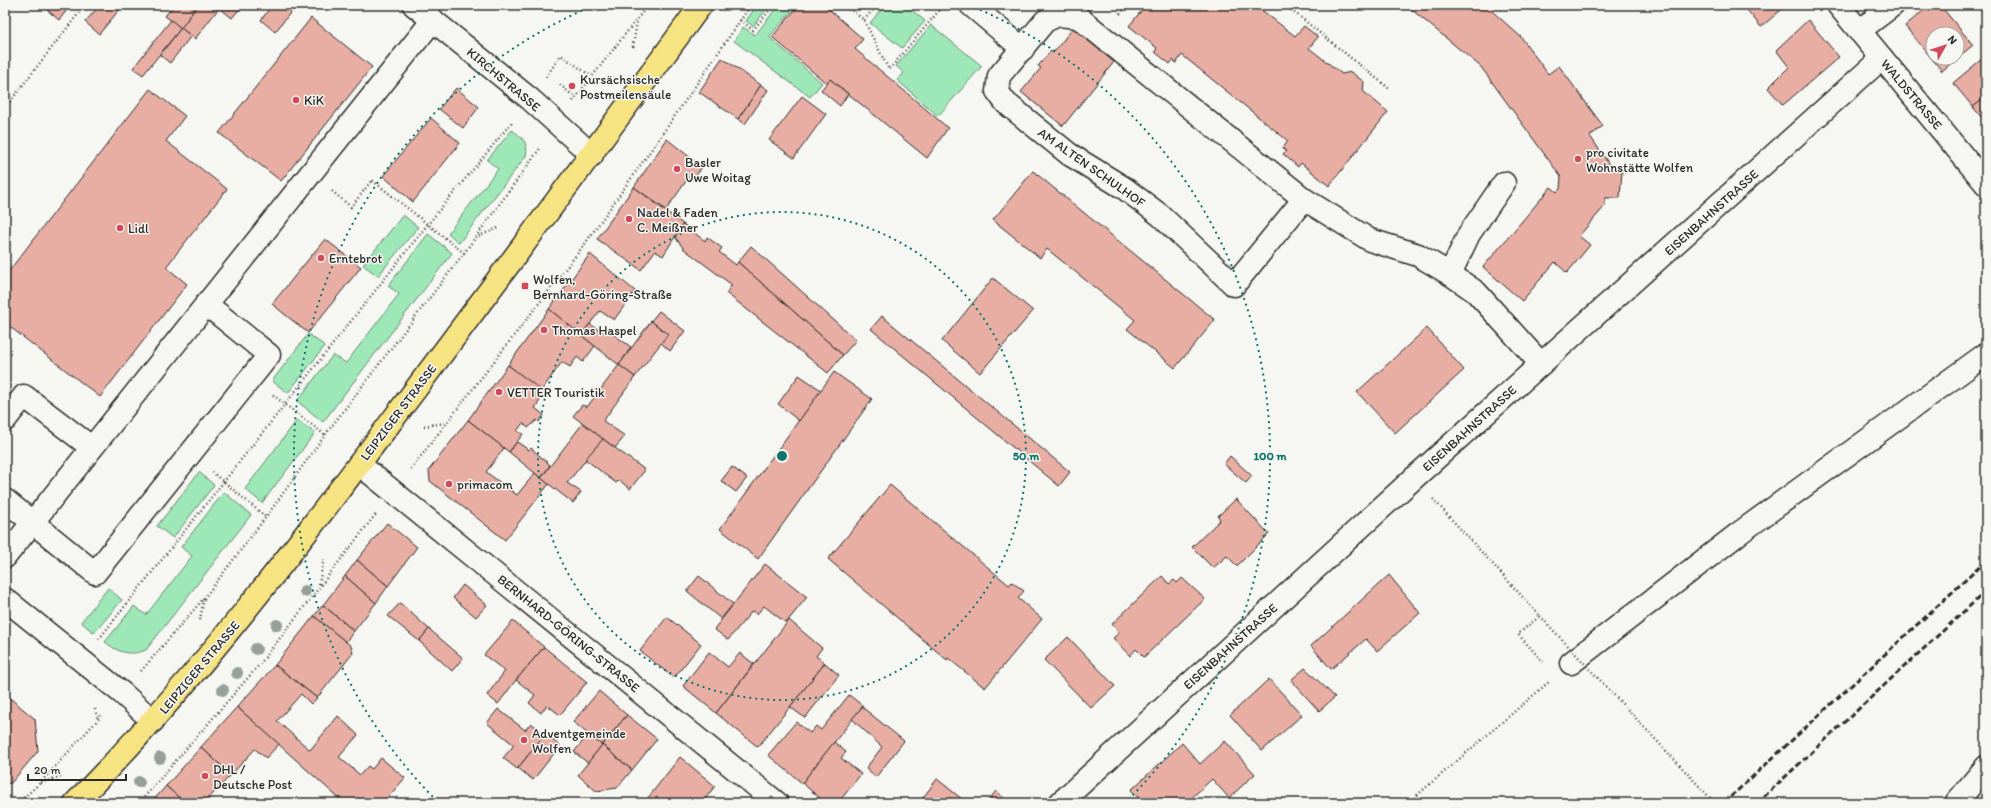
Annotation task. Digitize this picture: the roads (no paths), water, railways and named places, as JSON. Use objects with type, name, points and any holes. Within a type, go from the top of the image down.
[{"type":"main road","name":"LEIPZIGER STRASSE","points":[[75,803],[153,721],[254,602],[592,155],[701,5]]},
{"type":"street","name":"KIRCHSTRASSE","points":[[414,5],[530,99],[592,155]]},
{"type":"street","points":[[971,5],[1023,49]]},
{"type":"street","name":"WALDSTRASSE","points":[[1838,5],[1986,184]]},
{"type":"street","points":[[1859,31],[1893,5]]},
{"type":"street","name":"AM ALTEN SCHULHOF","points":[[1304,199],[1234,284],[1160,215],[1124,188],[1069,154],[1006,103],[997,91],[999,76],[1045,21],[1058,15],[1078,17],[1304,199],[1370,240],[1418,255],[1476,292],[1541,364]]},
{"type":"street","points":[[5,557],[91,447],[433,20]]},
{"type":"street","name":"EISENBAHNSTRASSE","points":[[1060,803],[1414,478],[1882,58]]},
{"type":"street","points":[[1450,274],[1469,234],[1504,183]]},
{"type":"street","points":[[5,500],[95,573],[269,355],[206,304]]},
{"type":"street","points":[[1563,670],[1738,534],[1986,354]]},
{"type":"street","points":[[5,420],[24,396],[91,447]]},
{"type":"street","name":"BERNHARD-GÖRING-STRASSE","points":[[359,464],[777,803]]},
{"type":"street","points":[[5,599],[153,721]]},
{"type":"street","points":[[1956,803],[1986,767]]},
{"type":"railway","points":[[1724,803],[1986,561]]},
{"type":"railway","points":[[1757,803],[1986,591]]},
{"type":"place","name":"Kursächsische Postmeilensäule","points":[[572,86]]},
{"type":"place","name":"KiK","points":[[296,100]]},
{"type":"place","name":"pro civitate Wohnstätte Wolfen","points":[[1578,159]]},
{"type":"place","name":"Basler Uwe Woitag","points":[[677,169]]},
{"type":"place","name":"Nadel & Faden C. Meißner","points":[[629,219]]},
{"type":"place","name":"Lidl","points":[[120,228]]},
{"type":"place","name":"Erntebrot","points":[[321,258]]},
{"type":"place","name":"Wolfen, Bernhard-Göring-Straße","points":[[525,286]]},
{"type":"place","name":"Thomas Haspel","points":[[544,330]]},
{"type":"place","name":"VETTER Touristik","points":[[499,392]]},
{"type":"place","name":"primacom","points":[[449,484]]},
{"type":"place","name":"Adventgemeinde Wolfen","points":[[524,740]]},
{"type":"place","name":"DHL / Deutsche Post","points":[[205,776]]}]
